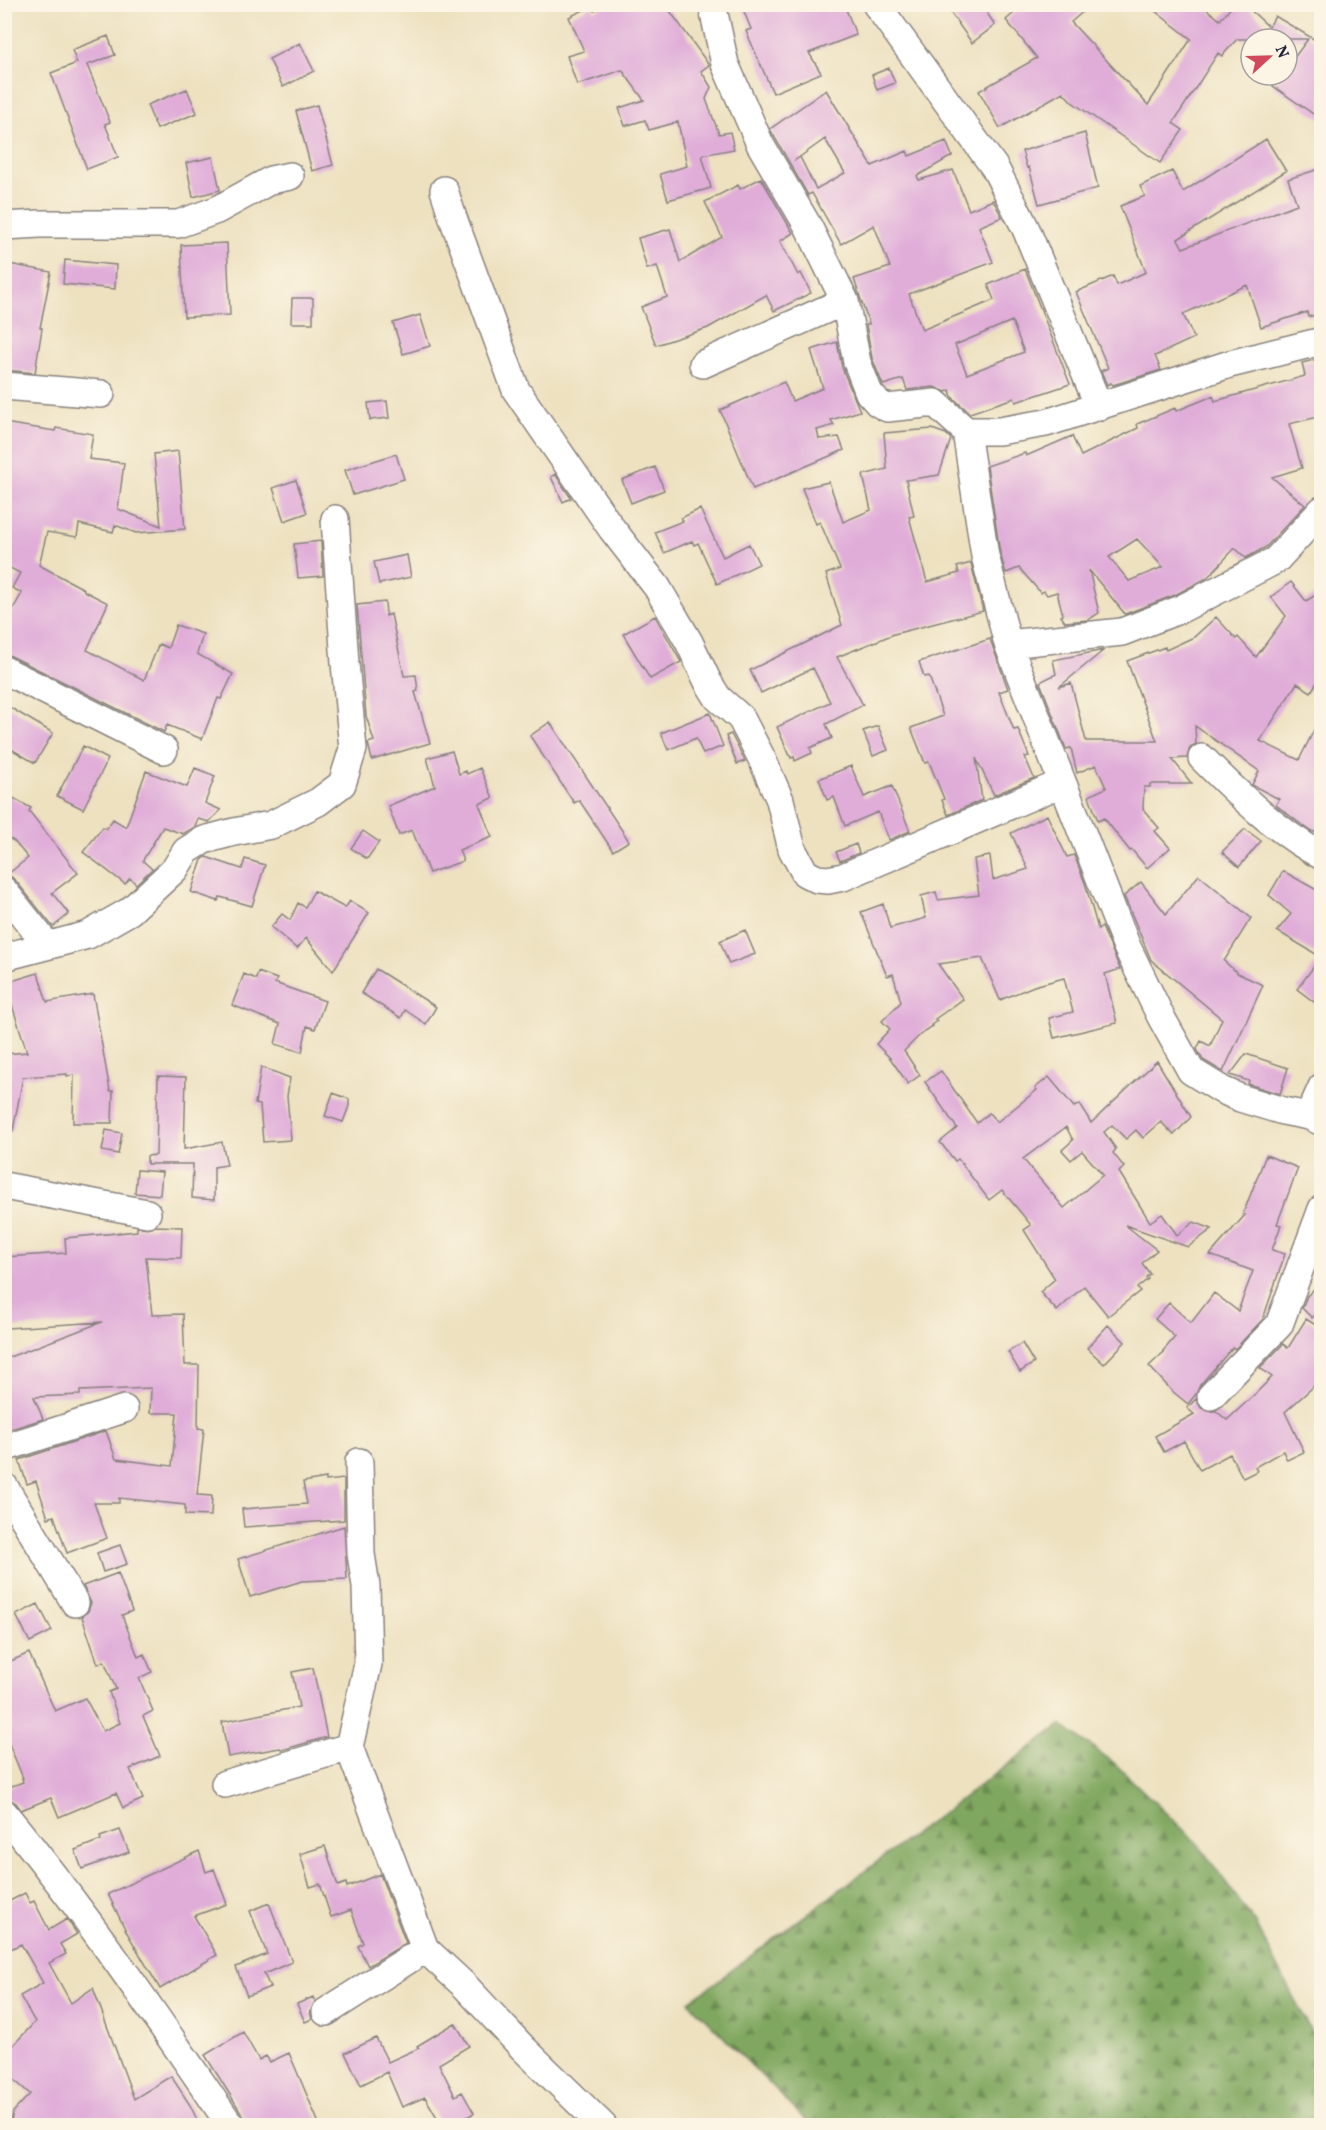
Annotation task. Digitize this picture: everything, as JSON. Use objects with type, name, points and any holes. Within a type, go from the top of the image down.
[{"type":"street","points":[[712,4],[725,64],[760,144],[808,226],[845,301],[857,362],[869,393],[886,408],[935,403],[966,431],[985,556],[1008,644],[1127,946],[1161,1017],[1191,1071],[1240,1098],[1315,1119],[1322,1087]]},
{"type":"street","points":[[876,4],[995,168],[1026,229],[1100,407]]},
{"type":"street","points":[[4,226],[178,224],[217,210],[272,180],[290,176]]},
{"type":"street","points":[[444,190],[516,390],[612,529],[657,587],[718,698],[741,718],[780,801],[792,849],[805,873],[817,879],[828,880],[843,876],[1062,783]]},
{"type":"street","points":[[704,364],[845,301]]},
{"type":"street","points":[[966,431],[999,431],[1046,423],[1230,364],[1322,341]]},
{"type":"street","points":[[4,386],[101,394]]},
{"type":"street","points":[[1008,644],[1122,632],[1181,609],[1276,560],[1322,510]]},
{"type":"street","points":[[4,957],[88,935],[130,911],[175,869],[186,851],[204,840],[271,825],[318,802],[342,784],[354,749],[345,663],[335,519]]},
{"type":"street","points":[[4,670],[164,750]]},
{"type":"street","points":[[1202,758],[1248,804],[1303,846],[1322,856]]},
{"type":"street","points":[[4,891],[47,945]]},
{"type":"street","points":[[4,1186],[147,1213]]},
{"type":"street","points":[[1211,1396],[1279,1325],[1322,1209]]},
{"type":"street","points":[[4,1448],[124,1409]]},
{"type":"street","points":[[359,1462],[361,1554],[366,1586],[368,1664],[349,1748],[425,1949],[465,1986],[523,2048],[603,2126]]},
{"type":"street","points":[[4,1486],[75,1603]]},
{"type":"street","points":[[225,1784],[349,1748]]},
{"type":"street","points":[[4,1813],[45,1862],[145,2000],[231,2126]]},
{"type":"street","points":[[327,2012],[425,1949]]},
{"type":"green space","points":[[1061,1725],[1112,1761],[1198,1844],[1256,1924],[1321,2051],[1321,2125],[810,2125],[689,2002]]},
{"type":"building","points":[[609,4],[665,4],[709,65],[701,71],[711,87],[706,99],[719,134],[730,132],[734,149],[702,155],[711,188],[668,200],[660,174],[687,166],[678,122],[649,130],[645,120],[625,126],[619,108],[644,100],[622,70],[577,85],[567,56],[584,51],[569,17],[592,6],[594,11]]},
{"type":"building","points":[[741,4],[844,4],[856,35],[809,53],[821,73],[773,93],[746,31],[751,29]]},
{"type":"building","points":[[960,4],[981,4],[995,25],[972,43],[950,12]]},
{"type":"building","points":[[1024,4],[1092,4],[1071,22],[1148,105],[1191,39],[1146,4],[1200,4],[1220,20],[1234,4],[1244,4],[1269,27],[1239,27],[1239,39],[1222,56],[1218,53],[1173,123],[1183,130],[1160,163],[1072,102],[1063,92],[1000,128],[979,91],[1037,58],[1006,20]]},
{"type":"building","points":[[1275,16],[1293,27],[1269,27]]},
{"type":"building","points":[[1299,30],[1322,44],[1322,120],[1274,87],[1299,87],[1299,51],[1308,39],[1299,39]]},
{"type":"building","points":[[108,36],[115,55],[87,65],[110,122],[105,124],[118,157],[87,169],[51,73],[77,63],[72,50]]},
{"type":"building","points":[[300,43],[314,71],[283,87],[269,59]]},
{"type":"building","points":[[889,68],[895,83],[877,90],[872,75]]},
{"type":"building","points":[[187,89],[197,113],[157,129],[147,105]]},
{"type":"building","points":[[826,90],[872,166],[907,151],[909,156],[946,141],[952,156],[917,176],[919,180],[953,170],[969,210],[993,200],[1002,217],[979,227],[993,262],[909,294],[922,330],[994,300],[988,285],[1025,269],[1070,384],[1016,402],[1014,398],[970,413],[952,397],[950,390],[946,392],[934,387],[907,390],[903,379],[883,385],[872,358],[866,325],[869,324],[854,279],[890,267],[874,225],[841,244],[812,193],[808,195],[770,129]],"holes":[[[825,139],[845,173],[816,189],[800,157],[794,161]],[[1012,321],[1024,352],[967,374],[955,345]]]},
{"type":"building","points":[[317,105],[333,165],[312,171],[296,111]]},
{"type":"building","points":[[1085,133],[1098,188],[1039,204],[1022,151]]},
{"type":"building","points":[[1266,139],[1286,171],[1178,239],[1183,248],[1297,204],[1288,179],[1322,168],[1322,313],[1308,317],[1307,312],[1261,327],[1247,285],[1183,314],[1194,338],[1155,356],[1161,370],[1107,385],[1101,371],[1108,368],[1076,292],[1113,276],[1117,285],[1146,272],[1120,206],[1145,196],[1140,186],[1172,171],[1183,192]]},
{"type":"building","points":[[213,157],[220,190],[193,197],[186,163]]},
{"type":"building","points":[[761,178],[793,233],[780,241],[798,275],[801,273],[811,293],[774,311],[766,295],[708,328],[656,345],[641,307],[667,297],[657,266],[647,269],[638,238],[670,229],[680,262],[722,237],[705,202],[738,185],[740,189]]},
{"type":"building","points":[[227,243],[230,315],[184,317],[181,245]]},
{"type":"building","points":[[65,260],[116,265],[115,289],[63,284]]},
{"type":"building","points":[[4,263],[51,272],[40,328],[42,328],[35,373],[4,370]]},
{"type":"building","points":[[292,298],[313,298],[313,323],[291,323]]},
{"type":"building","points":[[420,315],[430,346],[403,354],[393,323]]},
{"type":"building","points":[[837,342],[842,368],[860,411],[831,420],[834,425],[817,430],[819,439],[839,437],[844,450],[753,489],[720,410],[784,382],[792,401],[823,388],[811,350]]},
{"type":"building","points":[[1322,358],[1322,416],[1289,424],[1302,468],[1272,477],[1305,505],[1266,547],[1246,558],[1235,548],[1207,578],[1175,595],[1125,614],[1089,570],[1099,613],[1088,620],[1065,622],[1061,616],[1063,615],[1057,592],[1047,595],[1044,591],[1041,593],[1019,568],[1006,573],[1000,553],[987,466],[1025,453],[1026,456],[1072,436],[1081,456],[1138,428],[1137,424],[1175,408],[1176,411],[1213,396],[1215,401],[1305,376],[1302,363]],"holes":[[[1137,539],[1163,567],[1129,581],[1109,557]]]},
{"type":"building","points":[[387,401],[389,418],[370,420],[368,403]]},
{"type":"building","points":[[4,423],[93,434],[89,459],[124,463],[118,509],[161,526],[154,454],[178,451],[185,529],[136,533],[115,525],[113,532],[79,524],[77,537],[47,532],[39,565],[108,603],[87,650],[144,680],[159,644],[168,648],[176,625],[203,634],[197,654],[233,674],[221,699],[218,698],[202,739],[167,725],[164,732],[4,654],[4,631],[11,619],[8,618],[22,593],[12,588],[20,573],[4,565]]},
{"type":"building","points":[[932,429],[946,434],[951,439],[939,475],[906,480],[914,516],[909,517],[927,582],[959,573],[957,567],[971,563],[983,611],[894,634],[837,657],[863,705],[826,724],[832,738],[810,748],[812,753],[795,761],[794,757],[791,758],[777,727],[830,702],[813,668],[761,693],[750,670],[842,625],[826,574],[840,569],[820,522],[816,524],[802,488],[829,482],[843,522],[871,510],[863,475],[887,469],[884,433]]},
{"type":"building","points":[[396,454],[404,479],[353,495],[345,470]]},
{"type":"building","points":[[655,467],[664,490],[631,503],[622,480]]},
{"type":"building","points":[[555,474],[571,498],[563,502],[551,477]]},
{"type":"building","points":[[296,480],[307,513],[284,521],[273,488]]},
{"type":"building","points":[[700,509],[723,557],[749,544],[759,564],[717,584],[698,543],[694,545],[692,541],[664,553],[655,532],[683,521],[681,518]]},
{"type":"building","points":[[321,541],[323,576],[298,578],[294,544]]},
{"type":"building","points":[[407,555],[411,577],[379,584],[374,562]]},
{"type":"building","points":[[1291,582],[1306,601],[1322,591],[1322,674],[1311,692],[1297,683],[1260,741],[1299,760],[1322,714],[1322,834],[1311,831],[1276,805],[1279,799],[1252,785],[1259,771],[1195,726],[1196,744],[1190,747],[1187,758],[1172,759],[1192,784],[1150,784],[1150,787],[1144,787],[1143,809],[1159,828],[1155,831],[1170,848],[1147,868],[1132,850],[1130,851],[1104,818],[1098,821],[1089,796],[1106,788],[1096,765],[1077,773],[1071,748],[1066,749],[1040,682],[1056,674],[1053,660],[1104,650],[1059,687],[1071,683],[1086,741],[1157,741],[1127,661],[1165,647],[1166,650],[1194,637],[1216,617],[1256,657],[1286,616],[1271,597]]},
{"type":"building","points":[[385,602],[386,616],[391,614],[404,676],[416,675],[418,691],[415,692],[430,743],[372,760],[368,743],[374,741],[366,716],[357,605]]},
{"type":"building","points":[[655,616],[681,662],[650,679],[623,634]]},
{"type":"building","points":[[990,639],[1008,689],[999,692],[1014,730],[1018,729],[1029,756],[1025,757],[1034,778],[994,795],[976,758],[982,800],[948,815],[929,762],[925,763],[911,728],[943,716],[929,676],[924,677],[919,662]]},
{"type":"building","points":[[4,704],[53,733],[35,763],[4,745]]},
{"type":"building","points":[[710,713],[723,746],[703,754],[696,738],[668,750],[661,733]]},
{"type":"building","points":[[550,722],[629,841],[613,851],[579,800],[574,803],[530,736]]},
{"type":"building","points":[[878,726],[888,750],[873,756],[863,731]]},
{"type":"building","points":[[731,734],[745,761],[737,764],[726,736]]},
{"type":"building","points":[[83,746],[108,759],[83,809],[57,796]]},
{"type":"building","points":[[452,751],[459,774],[466,771],[467,774],[480,768],[493,798],[479,804],[492,837],[459,850],[463,861],[429,873],[412,830],[399,835],[388,806],[435,786],[427,758]]},
{"type":"building","points":[[851,766],[864,797],[892,786],[910,831],[889,840],[878,812],[845,826],[834,797],[827,800],[819,779]]},
{"type":"building","points":[[195,768],[215,776],[205,803],[221,810],[209,822],[198,819],[195,827],[183,834],[163,827],[143,861],[152,869],[136,884],[130,878],[125,884],[83,852],[103,827],[106,829],[113,819],[126,827],[146,771],[187,787]]},
{"type":"building","points":[[4,793],[31,808],[29,811],[78,873],[52,893],[69,914],[53,927],[8,874],[28,858],[14,841],[4,836]]},
{"type":"building","points":[[1047,815],[1067,857],[1074,855],[1085,883],[1098,929],[1102,927],[1120,969],[1105,974],[1117,1023],[1054,1038],[1049,1018],[1073,1012],[1064,978],[1034,986],[1000,1000],[982,958],[938,964],[963,999],[935,1019],[937,1021],[904,1051],[920,1075],[908,1084],[890,1058],[876,1044],[890,1029],[882,1021],[901,1002],[893,974],[887,976],[861,912],[883,904],[890,928],[926,918],[921,896],[936,892],[938,900],[979,895],[974,859],[990,856],[993,880],[1028,869],[1011,833]]},
{"type":"building","points":[[1245,829],[1261,841],[1239,867],[1222,852]]},
{"type":"building","points":[[363,831],[379,842],[367,859],[351,848]]},
{"type":"building","points":[[856,844],[859,853],[840,861],[836,852]]},
{"type":"building","points":[[206,857],[242,869],[245,859],[265,865],[252,906],[220,897],[218,901],[191,892],[202,860]]},
{"type":"building","points":[[1283,871],[1322,893],[1322,1008],[1297,989],[1321,957],[1277,931],[1291,914],[1269,895]]},
{"type":"building","points":[[1199,875],[1251,918],[1224,961],[1239,974],[1263,985],[1223,1072],[1203,1060],[1197,1049],[1201,1041],[1210,1046],[1222,1019],[1151,960],[1124,896],[1141,882],[1166,914]]},
{"type":"building","points":[[314,891],[345,908],[350,901],[369,913],[333,971],[306,938],[297,949],[271,927],[282,914],[290,920],[298,903],[305,907]]},
{"type":"building","points":[[745,930],[755,954],[729,964],[720,941]]},
{"type":"building","points":[[376,969],[436,1007],[426,1024],[405,1010],[401,1018],[361,993]]},
{"type":"building","points":[[258,972],[277,979],[275,983],[325,1001],[315,1029],[307,1026],[302,1052],[275,1044],[280,1024],[232,1005],[244,974],[256,979]]},
{"type":"building","points":[[38,973],[47,1002],[93,994],[110,1091],[113,1091],[112,1123],[73,1123],[74,1075],[67,1076],[67,1074],[23,1077],[13,1131],[4,1130],[4,1081],[8,1081],[5,1054],[27,1052],[5,983]]},
{"type":"building","points":[[1246,1054],[1288,1068],[1280,1094],[1248,1084],[1249,1081],[1230,1075]]},
{"type":"building","points":[[1157,1061],[1191,1117],[1174,1135],[1161,1122],[1143,1138],[1136,1130],[1126,1139],[1112,1125],[1104,1132],[1116,1149],[1113,1153],[1124,1167],[1119,1172],[1150,1222],[1162,1214],[1177,1235],[1194,1222],[1212,1229],[1188,1247],[1125,1225],[1157,1250],[1142,1263],[1150,1274],[1146,1277],[1148,1279],[1137,1288],[1140,1291],[1108,1316],[1084,1286],[1057,1311],[1040,1292],[1055,1279],[1024,1230],[1031,1225],[1002,1190],[989,1200],[958,1159],[955,1161],[940,1142],[957,1128],[925,1082],[941,1071],[977,1123],[989,1113],[997,1122],[1037,1090],[1035,1088],[1049,1077],[1074,1107],[1080,1104],[1091,1123]],"holes":[[[1066,1127],[1073,1140],[1062,1150],[1071,1160],[1082,1151],[1103,1175],[1064,1208],[1023,1159]]]},
{"type":"building","points":[[261,1067],[290,1078],[287,1096],[291,1140],[263,1142],[260,1105],[255,1104]]},
{"type":"building","points":[[158,1076],[186,1077],[184,1149],[222,1142],[227,1165],[214,1167],[214,1200],[192,1198],[193,1164],[147,1164],[147,1156],[156,1155]]},
{"type":"building","points":[[333,1093],[349,1099],[343,1122],[325,1116]]},
{"type":"building","points":[[106,1130],[122,1133],[118,1154],[102,1151]]},
{"type":"building","points":[[1266,1155],[1298,1168],[1277,1224],[1281,1225],[1272,1250],[1285,1254],[1263,1319],[1235,1349],[1233,1347],[1200,1385],[1188,1404],[1172,1391],[1149,1366],[1164,1352],[1175,1337],[1155,1319],[1169,1303],[1191,1323],[1214,1293],[1238,1311],[1253,1271],[1210,1255],[1245,1215],[1243,1214]]},
{"type":"building","points":[[137,1170],[162,1172],[160,1195],[135,1193]]},
{"type":"building","points":[[155,1226],[182,1227],[181,1258],[146,1257],[152,1315],[183,1314],[185,1365],[199,1365],[198,1428],[204,1429],[197,1495],[212,1496],[211,1516],[185,1515],[185,1505],[119,1498],[119,1503],[94,1503],[107,1538],[67,1553],[54,1516],[48,1518],[36,1481],[27,1484],[19,1460],[106,1431],[116,1459],[172,1466],[177,1413],[150,1413],[151,1388],[80,1391],[80,1395],[34,1397],[43,1419],[4,1431],[4,1359],[102,1322],[7,1328],[4,1257],[66,1253],[65,1238],[137,1231],[137,1227],[152,1228]]},
{"type":"building","points":[[1322,1281],[1322,1308],[1312,1318],[1302,1308],[1307,1296]]},
{"type":"building","points":[[1306,1319],[1322,1329],[1322,1376],[1285,1412],[1304,1452],[1287,1460],[1283,1451],[1255,1467],[1257,1471],[1243,1478],[1230,1454],[1200,1470],[1184,1441],[1164,1452],[1155,1436],[1194,1414],[1187,1408],[1196,1399],[1201,1408],[1216,1411],[1227,1420],[1255,1394],[1272,1377],[1260,1368],[1283,1344],[1288,1348]]},
{"type":"building","points":[[1108,1325],[1125,1342],[1104,1364],[1087,1348]]},
{"type":"building","points":[[1022,1343],[1034,1363],[1020,1372],[1008,1352]]},
{"type":"building","points":[[326,1478],[326,1481],[344,1479],[344,1520],[244,1527],[242,1509],[307,1504],[303,1482]]},
{"type":"building","points":[[344,1526],[347,1579],[302,1581],[250,1597],[238,1559]]},
{"type":"building","points":[[120,1545],[127,1564],[103,1572],[97,1553]]},
{"type":"building","points":[[118,1573],[132,1611],[122,1615],[138,1657],[144,1654],[152,1672],[139,1678],[153,1711],[143,1716],[160,1756],[130,1769],[143,1799],[123,1808],[116,1793],[59,1817],[51,1798],[21,1810],[16,1803],[6,1798],[4,1793],[4,1789],[23,1782],[23,1778],[9,1744],[4,1746],[4,1664],[29,1653],[55,1711],[85,1698],[103,1731],[120,1723],[109,1692],[116,1689],[104,1661],[98,1664],[82,1617],[88,1611],[91,1603],[83,1586]]},
{"type":"building","points":[[38,1604],[52,1631],[30,1642],[16,1615]]},
{"type":"building","points":[[313,1668],[327,1737],[282,1750],[280,1748],[228,1757],[222,1722],[299,1707],[292,1672]]},
{"type":"building","points":[[120,1830],[129,1852],[82,1869],[75,1850]]},
{"type":"building","points":[[325,1846],[338,1886],[346,1883],[347,1887],[380,1874],[406,1943],[368,1966],[358,1946],[363,1943],[351,1910],[331,1917],[320,1884],[310,1887],[300,1854]]},
{"type":"building","points":[[199,1851],[206,1872],[214,1869],[227,1904],[194,1916],[217,1955],[160,1989],[126,1931],[108,1894]]},
{"type":"building","points":[[25,1893],[30,1903],[34,1901],[49,1930],[67,1919],[77,1934],[60,1944],[66,1954],[49,1963],[71,2003],[93,1988],[134,2099],[171,2076],[190,2105],[200,2126],[10,2126],[13,2112],[30,2094],[4,2071],[4,2055],[35,2022],[20,1996],[43,1983],[21,1944],[4,1952],[4,1904]]},
{"type":"building","points":[[269,1903],[292,1962],[264,1974],[270,1987],[247,1996],[236,1967],[267,1954],[250,1911]]},
{"type":"building","points":[[313,1997],[315,2002],[310,2012],[312,2019],[305,2022],[297,2004]]},
{"type":"building","points":[[455,2023],[469,2046],[439,2064],[455,2096],[462,2092],[474,2113],[452,2126],[442,2126],[425,2097],[402,2107],[387,2072],[361,2085],[345,2053],[376,2038],[388,2062],[419,2048],[417,2046]]},
{"type":"building","points":[[243,2032],[259,2060],[266,2056],[270,2062],[289,2053],[320,2126],[247,2126],[244,2117],[205,2055]]}]
